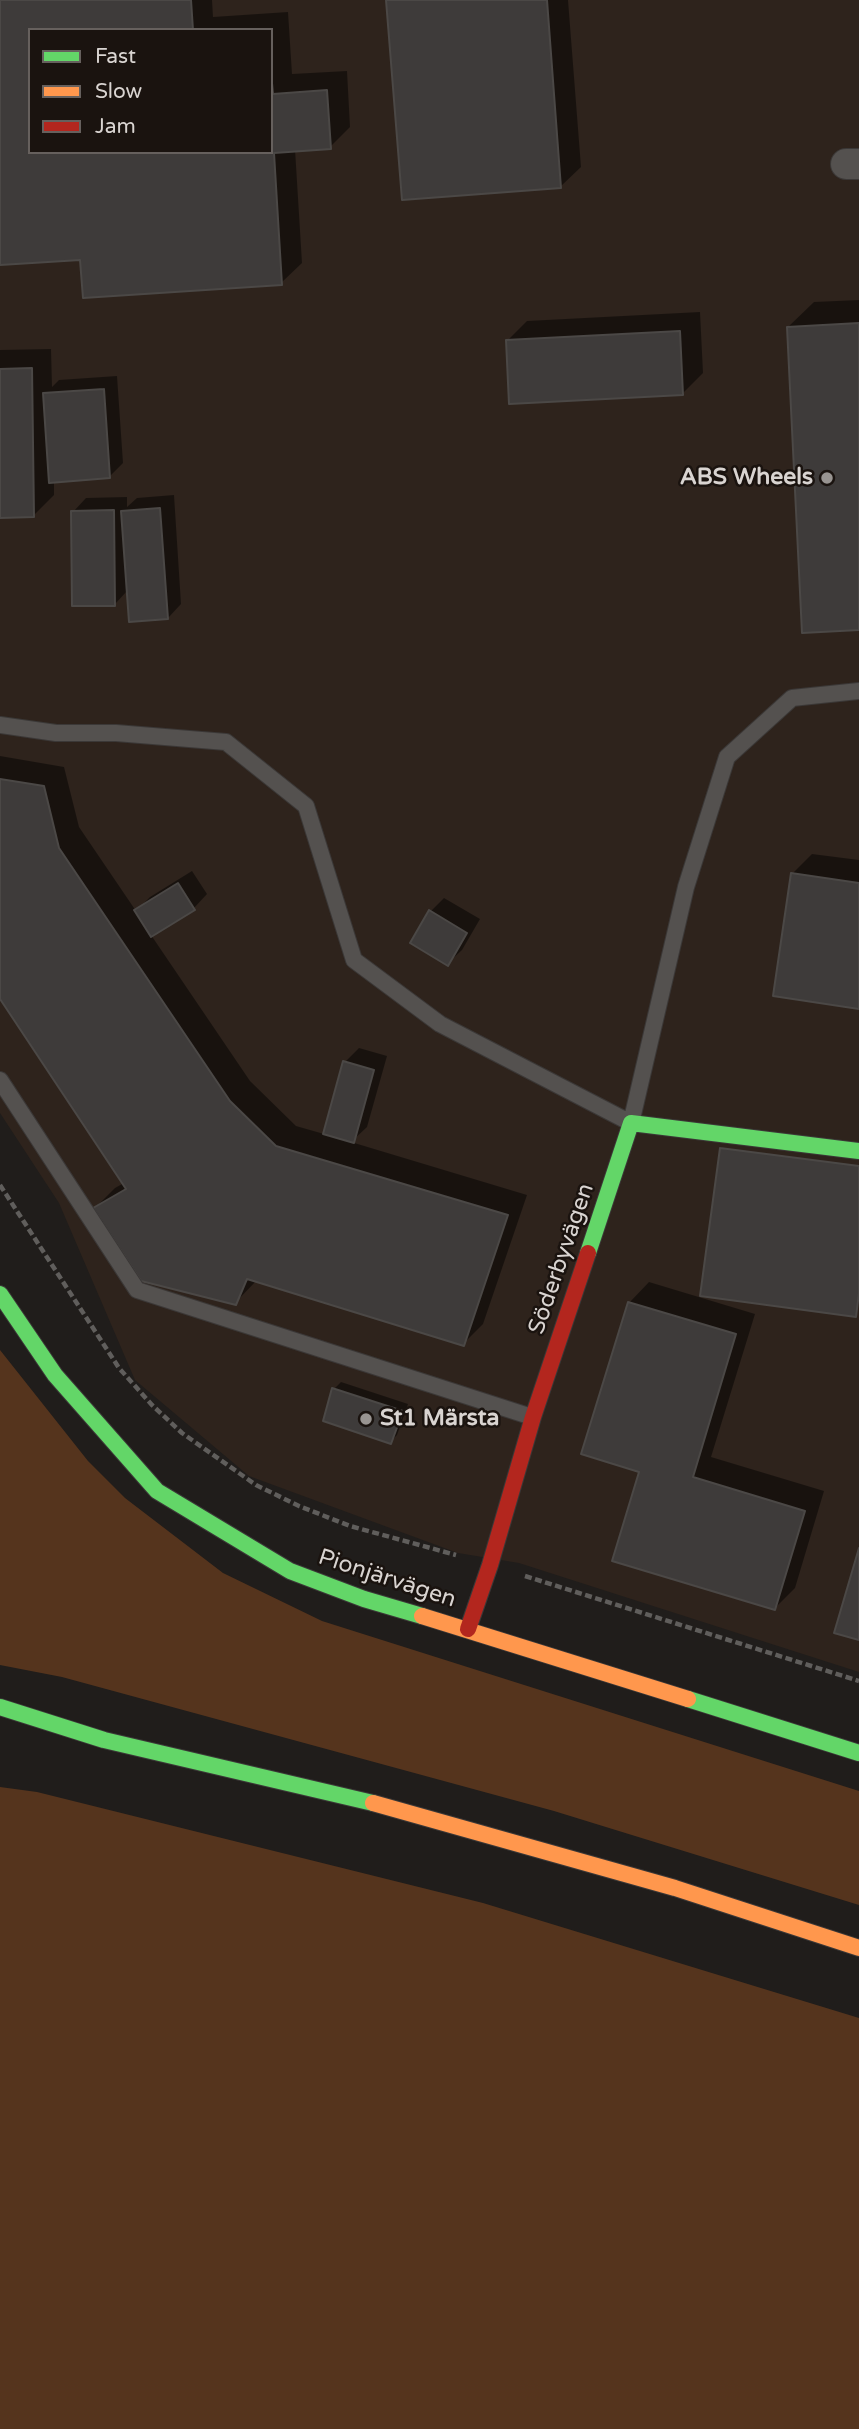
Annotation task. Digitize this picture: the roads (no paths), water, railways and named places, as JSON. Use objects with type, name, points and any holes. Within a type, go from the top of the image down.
[{"type":"street","points":[[631,1123],[859,1151]]},
{"type":"street","name":"Söderbyvägen","points":[[468,1629],[490,1565],[533,1417],[631,1123]]},
{"type":"street","name":"Pionjärvägen","points":[[0,1294],[55,1375],[157,1490],[290,1571],[364,1599],[468,1629],[859,1753]]},
{"type":"street","points":[[0,1707],[104,1740],[383,1805],[675,1888],[859,1948]]},
{"type":"street","points":[[26,1732],[104,1740]]},
{"type":"lane","points":[[0,726],[56,733],[116,733],[226,742],[306,806],[355,960],[440,1024],[631,1123],[686,887],[727,757],[792,698],[859,691]]},
{"type":"lane","points":[[0,1080],[137,1290],[533,1417]]},
{"type":"place","name":"ABS Wheels","points":[[827,478]]},
{"type":"place","name":"St1 Märsta","points":[[366,1419]]}]
